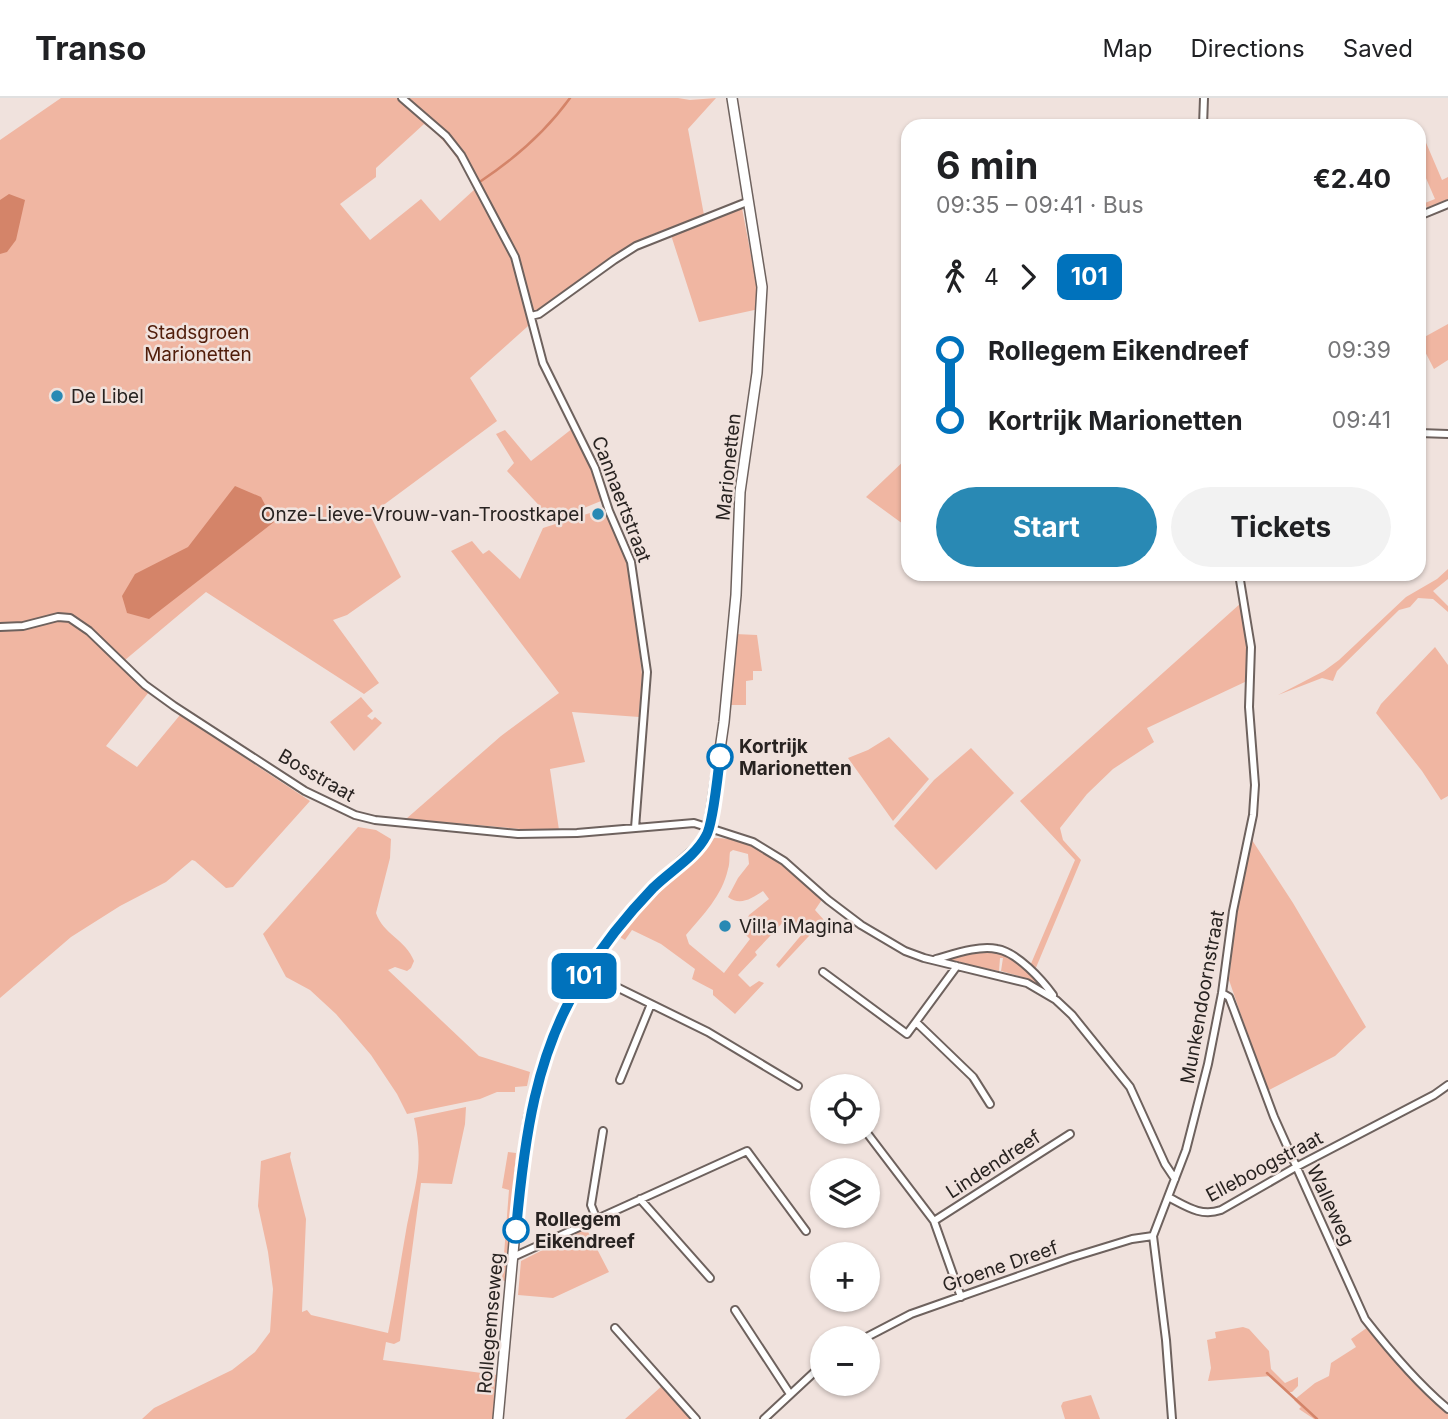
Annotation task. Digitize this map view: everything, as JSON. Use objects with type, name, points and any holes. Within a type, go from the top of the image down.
[{"type":"street","name":"Cannaertstraat","points":[[402,98],[446,136],[461,155],[515,257],[543,363],[595,468],[609,512],[635,574],[638,618],[647,672],[635,828]]},
{"type":"street","name":"Marionetten","points":[[709,827],[724,722],[736,595],[740,492],[757,373],[762,311],[762,287],[732,98]]},
{"type":"street","points":[[734,113],[740,98]]},
{"type":"street","points":[[1203,119],[1204,98]]},
{"type":"street","points":[[531,316],[539,314],[636,246],[747,202]]},
{"type":"street","points":[[1426,213],[1448,204]]},
{"type":"street","points":[[1426,433],[1448,434]]},
{"type":"street","name":"Munkendoornstraat","points":[[1172,1419],[1166,1340],[1153,1236],[1194,1124],[1222,993],[1233,911],[1253,816],[1255,785],[1249,707],[1251,647],[1241,581]]},
{"type":"street","name":"Bosstraat","points":[[0,627],[23,626],[58,617],[70,618],[89,631],[145,685],[174,706],[304,791],[355,816],[518,834],[694,823],[753,842],[770,851],[861,926],[905,951],[1027,983],[1056,1000]]},
{"type":"street","name":"Rollegemseweg","points":[[498,1419],[520,1176],[529,1116],[553,1034],[586,972],[646,896],[698,846],[709,827]]},
{"type":"street","points":[[933,960],[986,948],[1002,950],[1029,969],[1081,1025],[1130,1087],[1165,1164],[1175,1179]]},
{"type":"street","points":[[823,972],[907,1034],[957,966]]},
{"type":"street","points":[[586,972],[708,1032],[798,1086]]},
{"type":"street","name":"Walleweg","points":[[1222,993],[1227,995],[1234,1010],[1253,1064],[1296,1167],[1365,1319],[1423,1385],[1448,1409]]},
{"type":"street","points":[[620,1080],[651,1004]]},
{"type":"street","points":[[916,1023],[973,1077],[990,1104]]},
{"type":"street","name":"Elleboogstraat","points":[[1168,1196],[1200,1213],[1214,1213],[1448,1085]]},
{"type":"street","points":[[597,1220],[592,1205],[603,1131]]},
{"type":"street","name":"Lindendreef","points":[[934,1221],[1070,1134]]},
{"type":"street","name":"Lindendreef","points":[[875,1144],[934,1221],[961,1297]]},
{"type":"street","points":[[513,1257],[747,1151],[806,1231]]},
{"type":"street","points":[[640,1199],[710,1278]]},
{"type":"street","name":"Groene Dreef","points":[[880,1330],[911,1314],[1070,1258],[1132,1239],[1153,1236]]},
{"type":"street","points":[[735,1310],[790,1394]]},
{"type":"street","points":[[615,1328],[696,1419]]},
{"type":"street","points":[[764,1419],[810,1376]]},
{"type":"green space","name":"Stadsgroen Marionetten","points":[[61,98],[716,98],[688,129],[704,215],[653,234],[621,251],[551,301],[527,327],[470,378],[497,421],[370,515],[401,577],[347,615],[333,620],[379,683],[364,694],[206,592],[125,660],[122,667],[149,692],[106,746],[137,767],[180,715],[310,801],[233,887],[226,888],[192,860],[166,882],[120,906],[71,937],[0,998],[0,140]],"holes":[[[424,124],[453,153],[475,189],[440,221],[421,199],[370,240],[340,204],[376,177],[376,168]]]},
{"type":"green space","points":[[1426,143],[1442,180],[1448,177],[1448,199],[1427,208],[1426,203],[1435,199],[1426,178]]},
{"type":"green space","points":[[742,208],[759,309],[699,322],[671,235]]},
{"type":"green space","points":[[1448,324],[1448,360],[1434,369],[1426,354],[1426,336]]},
{"type":"green space","points":[[573,428],[602,497],[601,501],[557,519],[548,515],[507,471],[514,463],[496,434],[505,430],[531,461]]},
{"type":"green space","points":[[901,464],[901,523],[866,497]]},
{"type":"green space","points":[[590,513],[600,521],[606,514],[629,564],[642,675],[639,717],[572,712],[585,762],[550,769],[559,830],[406,819],[501,736],[559,693],[451,551],[472,541],[483,554],[489,550],[520,579],[543,528]]},
{"type":"green space","points":[[1448,569],[1448,579],[1433,591],[1448,606],[1448,612],[1433,599],[1418,598],[1410,607],[1399,610],[1337,671],[1333,681],[1322,678],[1278,695],[1339,660],[1406,597],[1437,579]]},
{"type":"green space","points":[[1241,603],[1248,651],[1247,681],[1147,728],[1154,742],[1113,769],[1087,794],[1060,828],[1063,840],[1081,860],[1035,970],[1030,966],[1075,860],[1020,801]]},
{"type":"green space","points":[[735,634],[757,635],[762,671],[753,671],[753,680],[746,681],[746,705],[730,705]]},
{"type":"green space","points":[[1435,647],[1448,665],[1448,796],[1441,800],[1422,771],[1376,713],[1381,704]]},
{"type":"green space","points":[[361,697],[373,711],[367,716],[372,720],[375,717],[382,723],[354,751],[330,722]]},
{"type":"green space","points":[[889,737],[929,779],[893,821],[848,758]]},
{"type":"green space","points":[[971,748],[1014,793],[936,870],[894,826],[934,780]]},
{"type":"green space","points":[[358,827],[376,830],[391,839],[390,858],[376,913],[414,961],[407,971],[395,967],[388,970],[479,1056],[530,1072],[527,1086],[515,1087],[515,1092],[497,1092],[480,1099],[407,1114],[371,1055],[336,1014],[310,990],[286,977],[263,934]]},
{"type":"green space","name":"Vil!a iMagina","points":[[713,838],[730,839],[760,849],[773,857],[823,898],[815,910],[824,920],[779,968],[776,965],[803,933],[787,918],[755,952],[757,955],[738,975],[750,987],[759,981],[764,983],[735,1014],[713,995],[713,990],[692,979],[695,969],[661,944],[632,930],[625,940],[618,936],[646,901]],"holes":[[[733,850],[748,854],[749,864],[728,897],[741,901],[763,891],[769,899],[749,915],[743,932],[750,939],[724,973],[689,944],[686,935],[711,905],[721,888],[729,867],[730,852]]]},
{"type":"green space","points":[[1252,840],[1293,903],[1366,1027],[1335,1056],[1267,1091],[1229,980],[1236,912]]},
{"type":"green space","points":[[987,950],[1008,955],[1043,987],[1001,971],[1003,958],[1000,958],[999,971],[948,961],[950,957]]},
{"type":"green space","points":[[466,1107],[452,1184],[421,1183],[400,1341],[394,1344],[386,1342],[383,1360],[497,1375],[493,1419],[142,1419],[154,1408],[232,1370],[255,1352],[270,1332],[273,1289],[258,1206],[261,1161],[291,1152],[306,1219],[302,1312],[307,1310],[311,1315],[388,1333],[417,1176],[419,1149],[414,1118]]},
{"type":"green space","points":[[508,1152],[516,1153],[505,1281],[502,1280],[509,1190],[502,1188]]},
{"type":"green space","points":[[586,1228],[609,1272],[553,1298],[518,1295],[521,1261]]},
{"type":"green space","points":[[1243,1327],[1249,1329],[1269,1351],[1271,1369],[1285,1383],[1298,1377],[1298,1386],[1292,1392],[1287,1392],[1271,1376],[1208,1381],[1211,1368],[1207,1340],[1216,1338],[1215,1332]]},
{"type":"green space","points":[[1368,1327],[1387,1351],[1448,1413],[1448,1419],[1314,1419],[1299,1409],[1301,1407],[1294,1400],[1315,1383],[1329,1376],[1331,1363],[1356,1347],[1351,1339]]},
{"type":"green space","points":[[663,1385],[692,1419],[625,1419]]},
{"type":"green space","points":[[1091,1395],[1100,1419],[1065,1419],[1061,1406],[1063,1402]]},
{"type":"shaded area","points":[[9,194],[25,200],[16,240],[7,252],[0,254],[0,200]]},
{"type":"shaded area","points":[[235,486],[261,497],[274,522],[149,619],[127,613],[122,596],[135,574],[188,547]]},
{"type":"waterway","points":[[481,181],[529,143],[570,98]]},
{"type":"waterway","points":[[1267,1373],[1317,1419]]},
{"type":"bus line","name":"101","points":[[516,1230],[520,1176],[529,1116],[553,1034],[586,972],[622,924],[654,887],[689,856],[706,836],[720,757]]},
{"type":"place","name":"De Libel","points":[[57,396]]},
{"type":"place","name":"Onze-Lieve-Vrouw-van-Troostkapel","points":[[598,514]]},
{"type":"place","name":"Kortrijk Marionetten","points":[[720,757]]},
{"type":"place","name":"Vil!a iMagina","points":[[725,926]]},
{"type":"place","name":"Rollegem Eikendreef","points":[[516,1230]]}]
